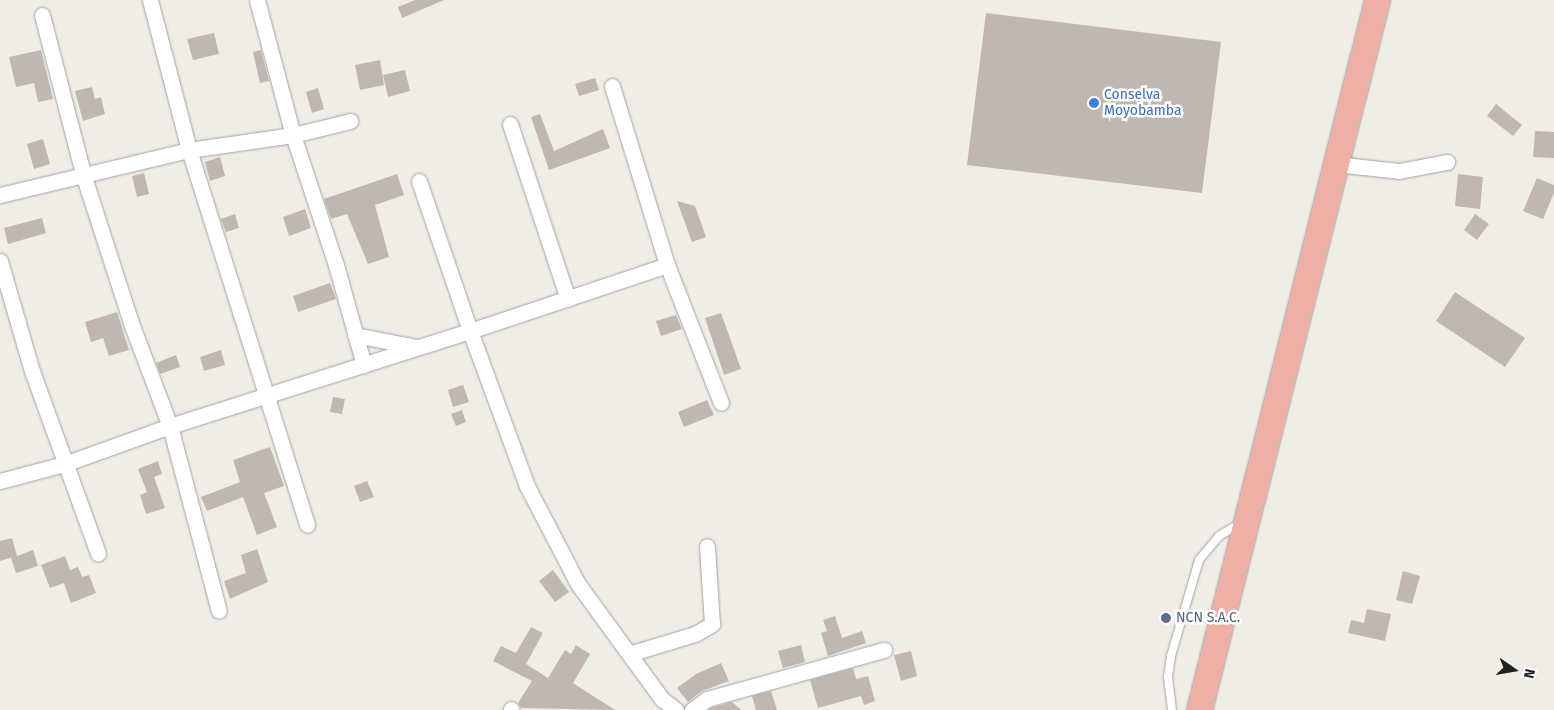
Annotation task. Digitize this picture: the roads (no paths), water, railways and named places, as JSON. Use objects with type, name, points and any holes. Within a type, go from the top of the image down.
[{"type":"highway","points":[[1198,710],[1244,520],[1335,164],[1379,3]]},
{"type":"street","points":[[150,0],[189,150],[268,396],[307,525]]},
{"type":"street","points":[[257,0],[293,135],[336,265],[364,365]]},
{"type":"street","points":[[42,15],[83,174],[131,323],[170,426],[219,611]]},
{"type":"street","points":[[612,86],[667,265],[721,403]]},
{"type":"street","points":[[0,195],[189,150],[293,135],[350,120]]},
{"type":"street","points":[[510,124],[568,299]]},
{"type":"street","points":[[1335,164],[1399,171],[1447,162]]},
{"type":"street","points":[[419,181],[470,331],[527,486],[578,584],[629,654],[659,704],[676,710]]},
{"type":"street","points":[[0,261],[32,371],[67,463],[98,553]]},
{"type":"street","points":[[0,481],[67,463],[170,426],[419,348],[667,265]]},
{"type":"street","points":[[355,335],[419,348]]},
{"type":"street","points":[[629,654],[695,634],[712,624],[707,546]]},
{"type":"street","points":[[692,710],[706,699],[884,650]]},
{"type":"lane","points":[[1172,710],[1168,676],[1171,656],[1199,560],[1219,536],[1244,520]]},
{"type":"place","name":"Conselva Moyobamba","points":[[1094,103]]},
{"type":"place","name":"NCN S.A.C.","points":[[1166,618]]}]
